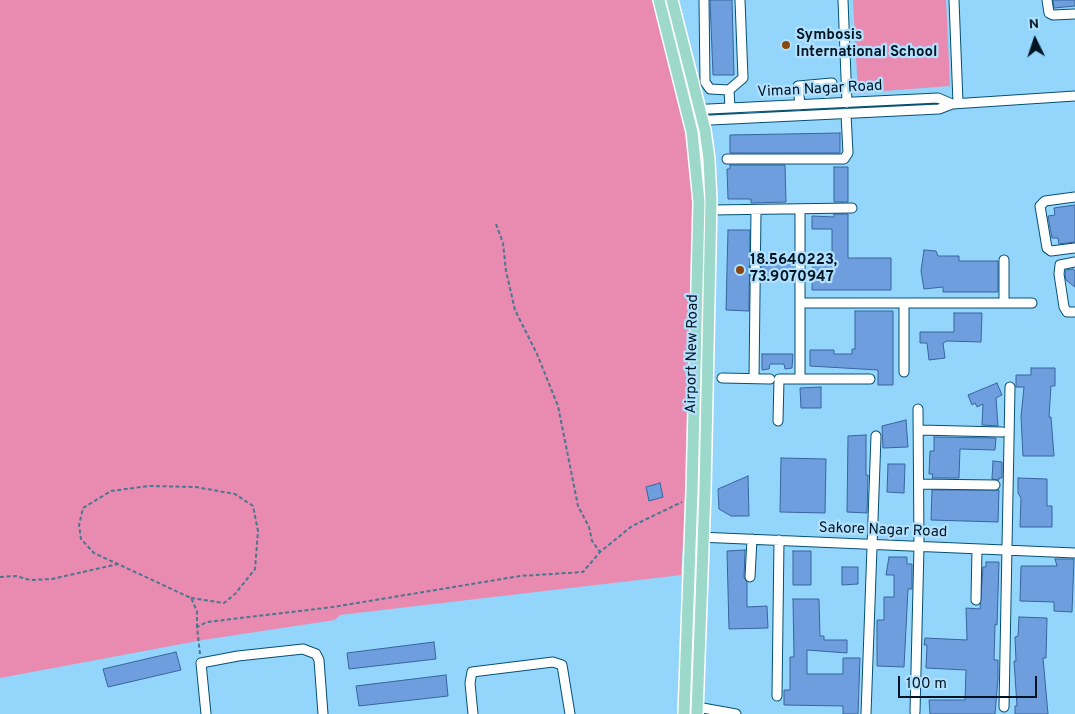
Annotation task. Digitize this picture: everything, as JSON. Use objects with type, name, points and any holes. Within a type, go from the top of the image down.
[{"type":"main road","name":"Airport New Road","points":[[659,0],[689,116],[699,202],[692,497],[684,714]]},
{"type":"main road","name":"Airport New Road","points":[[672,0],[702,115],[709,159],[711,210],[697,711]]},
{"type":"street","points":[[704,0],[705,82],[710,89],[729,90],[742,78],[740,0]]},
{"type":"street","points":[[843,0],[847,102]]},
{"type":"street","points":[[954,0],[955,103]]},
{"type":"street","points":[[1047,0],[1049,13],[1053,15],[1075,14]]},
{"type":"street","points":[[800,105],[798,86],[832,83]]},
{"type":"street","points":[[729,90],[730,108]]},
{"type":"street","name":"Viman Nagar Road","points":[[689,116],[846,114],[939,109],[955,103],[1075,96]]},
{"type":"street","name":"Viman Nagar Road","points":[[702,115],[730,108],[847,102],[938,98],[955,103]]},
{"type":"street","points":[[727,159],[844,159],[848,153],[846,114]]},
{"type":"street","points":[[1075,197],[1045,201],[1040,206],[1047,248],[1055,250],[1075,248]]},
{"type":"street","points":[[711,210],[852,208]]},
{"type":"street","points":[[800,209],[800,377]]},
{"type":"street","points":[[754,378],[756,210]]},
{"type":"street","points":[[1004,260],[1004,303]]},
{"type":"street","points":[[1075,262],[1060,265],[1059,274],[1066,312],[1075,312]]},
{"type":"street","points":[[800,302],[1032,303]]},
{"type":"street","points":[[904,303],[904,372]]},
{"type":"street","points":[[778,422],[779,379],[800,377],[870,379]]},
{"type":"street","points":[[722,378],[770,379]]},
{"type":"street","points":[[1004,707],[1010,387]]},
{"type":"street","points":[[915,712],[919,546],[918,409]]},
{"type":"street","points":[[919,430],[1002,432]]},
{"type":"street","points":[[866,714],[876,436]]},
{"type":"street","points":[[919,484],[995,485]]},
{"type":"street","name":"Sakore Nagar Road","points":[[690,536],[1075,553]]},
{"type":"street","points":[[750,577],[752,539]]},
{"type":"street","points":[[777,696],[779,540]]},
{"type":"street","points":[[976,600],[978,549]]},
{"type":"street","points":[[206,714],[201,663],[253,654],[303,649],[316,654],[321,666],[323,714]]},
{"type":"street","points":[[473,714],[470,683],[472,672],[554,662],[562,665],[570,714]]},
{"type":"street","points":[[697,711],[736,714]]},
{"type":"path","points":[[496,224],[503,243],[506,271],[515,310],[537,354],[558,406],[578,506],[589,527],[592,541],[600,552]]},
{"type":"path","points":[[149,486],[196,487],[235,494],[253,506],[258,531],[255,569],[235,594],[224,603],[191,598],[94,553],[81,539],[79,525],[83,508],[111,491],[149,486]]},
{"type":"path","points":[[197,627],[208,622],[333,607],[520,576],[583,572],[600,552],[632,526],[692,497]]},
{"type":"path","points":[[0,577],[16,576],[30,580],[52,579],[118,564]]},
{"type":"path","points":[[191,598],[198,611],[197,627],[201,663]]},
{"type":"shaded area","points":[[0,0],[654,0],[689,134],[694,186],[686,494],[681,575],[340,615],[335,620],[203,640],[0,678]]},
{"type":"shaded area","points":[[853,0],[946,0],[950,86],[858,93]]},
{"type":"building","points":[[710,0],[732,0],[734,75],[713,75]]},
{"type":"building","points":[[1053,0],[1075,0],[1075,6],[1054,8]]},
{"type":"building","points":[[840,133],[840,153],[730,153],[730,135]]},
{"type":"building","points":[[730,165],[785,165],[786,202],[751,203],[751,199],[728,199],[727,169],[730,169]]},
{"type":"building","points":[[834,167],[848,167],[848,202],[834,202]]},
{"type":"building","points":[[1075,205],[1075,242],[1059,244],[1058,238],[1052,238],[1048,216],[1055,215],[1054,208]]},
{"type":"building","points":[[834,214],[848,214],[848,258],[891,258],[891,290],[812,290],[813,257],[832,257],[832,229],[812,229],[812,216],[834,217]]},
{"type":"building","name":"18.5640223, 73.9070947","points":[[728,230],[750,230],[749,311],[726,310]]},
{"type":"building","points":[[924,250],[936,251],[938,256],[959,256],[959,261],[998,261],[998,292],[943,292],[943,287],[924,289],[921,271]]},
{"type":"building","points":[[762,260],[793,261],[793,278],[761,277]]},
{"type":"building","points":[[1073,269],[1075,271],[1075,287],[1066,280],[1065,274],[1066,270]]},
{"type":"building","points":[[855,311],[893,311],[893,385],[878,385],[878,370],[810,366],[810,350],[834,350],[834,354],[852,354],[852,349],[855,349]]},
{"type":"building","points":[[954,313],[982,313],[981,342],[947,341],[943,343],[945,358],[929,360],[927,343],[920,343],[920,332],[954,332]]},
{"type":"building","points":[[762,354],[793,354],[792,368],[785,369],[784,364],[770,364],[769,369],[762,370]]},
{"type":"building","points":[[1031,368],[1055,368],[1055,386],[1051,386],[1049,417],[1051,417],[1054,456],[1023,456],[1021,417],[1024,387],[1016,387],[1016,375],[1031,375]]},
{"type":"building","points":[[997,383],[1002,395],[996,398],[998,426],[982,425],[983,404],[977,407],[975,403],[972,405],[968,395]]},
{"type":"building","points":[[821,387],[821,408],[801,408],[800,388]]},
{"type":"building","points":[[906,420],[908,447],[883,448],[882,426]]},
{"type":"building","points":[[866,435],[867,513],[847,512],[848,436]]},
{"type":"building","points":[[934,437],[996,438],[995,450],[960,449],[959,478],[932,478],[933,474],[929,474],[930,451],[934,451]]},
{"type":"building","points":[[781,458],[826,459],[825,513],[780,512]]},
{"type":"building","points":[[993,461],[1002,462],[1002,478],[999,478],[999,480],[992,479]]},
{"type":"building","points":[[888,464],[905,464],[904,493],[887,492]]},
{"type":"building","points":[[748,476],[749,516],[731,516],[719,509],[718,489]]},
{"type":"building","points":[[1018,478],[1047,479],[1047,506],[1052,506],[1052,527],[1020,527],[1021,498],[1018,493]]},
{"type":"building","points":[[660,483],[663,497],[649,501],[646,487]]},
{"type":"building","points":[[932,490],[999,490],[998,522],[931,520]]},
{"type":"building","points":[[745,550],[744,577],[747,582],[747,607],[767,606],[768,628],[729,629],[727,551]]},
{"type":"building","points":[[793,551],[811,551],[811,585],[793,585]]},
{"type":"building","points":[[889,557],[907,557],[907,564],[912,564],[912,589],[908,589],[904,667],[877,666],[877,620],[884,620],[884,597],[894,597],[894,575],[886,575]]},
{"type":"building","points":[[1055,559],[1074,559],[1072,612],[1054,611],[1054,602],[1020,601],[1021,566],[1057,566]]},
{"type":"building","points":[[986,562],[999,562],[994,660],[998,660],[995,714],[930,714],[929,700],[965,700],[966,670],[926,668],[927,645],[924,645],[925,638],[967,640],[966,608],[980,609],[983,567],[986,567]]},
{"type":"building","points":[[842,567],[858,567],[858,584],[842,585]]},
{"type":"building","points":[[793,599],[819,599],[820,636],[824,636],[824,640],[847,640],[847,653],[807,650],[807,674],[843,674],[843,658],[860,658],[858,714],[843,714],[843,706],[784,705],[784,690],[790,690],[790,657],[794,657]]},
{"type":"building","points":[[1019,617],[1047,618],[1046,658],[1043,658],[1048,714],[1015,714],[1015,706],[1017,706],[1014,661],[1016,661],[1015,637],[1018,636]]},
{"type":"building","points":[[434,642],[436,659],[349,669],[347,653]]},
{"type":"building","points":[[176,652],[181,670],[108,687],[103,669]]},
{"type":"building","points":[[446,675],[448,696],[359,706],[356,686]]},
{"type":"place","name":"Symbosis International School","points":[[786,45]]},
{"type":"place","name":"18.5640223, 73.9070947","points":[[740,270]]}]
